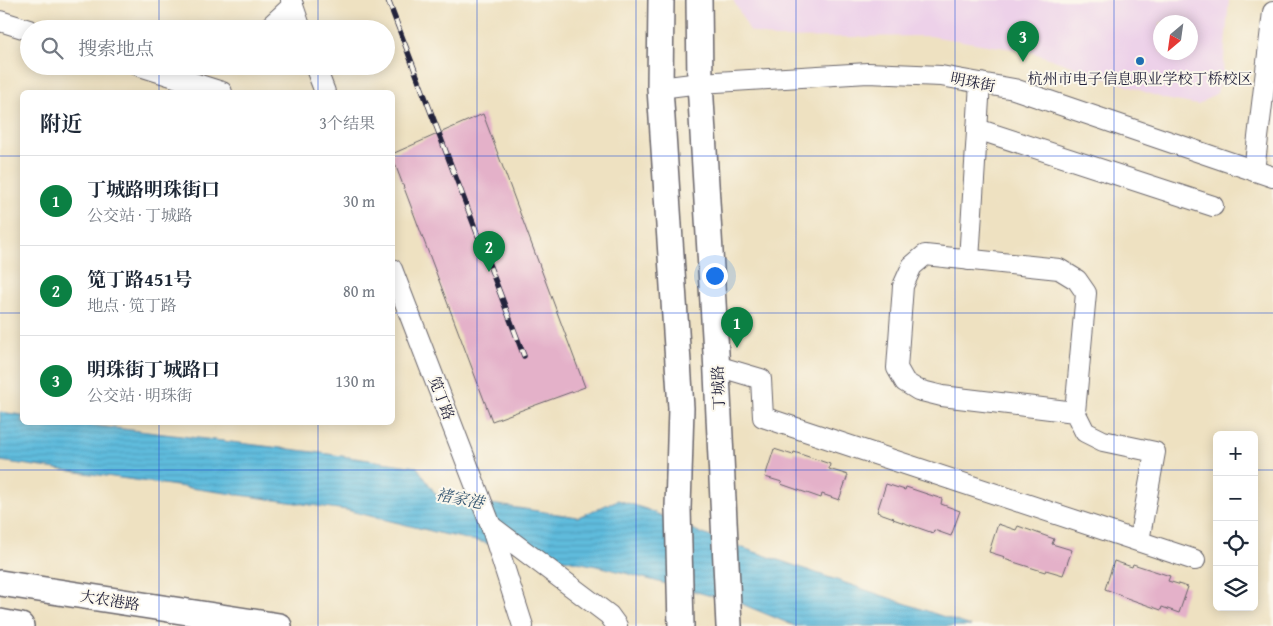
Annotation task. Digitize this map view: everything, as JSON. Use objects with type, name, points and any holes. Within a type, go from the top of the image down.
[{"type":"main road","points":[[661,0],[660,88],[681,408],[678,508],[681,624]]},
{"type":"main road","name":"丁城路","points":[[699,0],[700,83],[717,366],[729,626]]},
{"type":"main road","name":"大农港路","points":[[0,583],[279,626]]},
{"type":"main road","points":[[0,622],[20,626]]},
{"type":"street","points":[[276,20],[292,3],[298,20]]},
{"type":"street","points":[[1264,174],[1273,12]]},
{"type":"street","points":[[0,21],[20,27]]},
{"type":"street","name":"明珠街","points":[[660,88],[700,83],[868,73],[941,76],[1014,89],[1264,174]]},
{"type":"street","points":[[168,75],[216,90]]},
{"type":"street","points":[[318,75],[324,90]]},
{"type":"street","points":[[969,260],[980,83]]},
{"type":"street","points":[[977,129],[1213,206]]},
{"type":"street","points":[[1075,412],[942,396],[918,390],[905,382],[897,368],[903,286],[912,266],[925,255],[1058,269],[1077,280],[1086,293],[1075,412],[1085,432],[1103,441],[1155,452],[1139,541]]},
{"type":"street","name":"笕丁路","points":[[395,277],[491,526],[523,626]]},
{"type":"street","points":[[717,366],[761,379],[763,417],[1195,560]]},
{"type":"street","points":[[491,526],[609,615],[617,626]]},
{"type":"shaded area","name":"杭州市电子信息职业学校丁桥校区","points":[[733,0],[1229,0],[1223,70],[1217,93],[1198,105],[1165,99],[1031,52],[930,36],[774,38],[750,31]]},
{"type":"water","points":[[0,412],[20,415],[20,425],[90,425],[314,452],[417,467],[437,496],[578,517],[618,500],[646,509],[708,536],[971,626],[795,626],[742,604],[606,568],[443,534],[346,510],[0,461]]},
{"type":"building","points":[[483,114],[585,387],[492,421],[395,164],[395,153]]},
{"type":"building","points":[[774,449],[793,455],[794,452],[830,464],[829,469],[848,475],[839,500],[822,494],[821,498],[765,477]]},
{"type":"building","points":[[886,484],[905,490],[906,487],[942,499],[941,504],[960,511],[951,536],[934,530],[933,533],[877,512]]},
{"type":"building","points":[[998,524],[1016,530],[1018,526],[1054,539],[1052,544],[1072,550],[1063,575],[1046,570],[1045,572],[1004,559],[1005,557],[989,552]]},
{"type":"building","points":[[1114,561],[1132,567],[1133,564],[1170,576],[1168,581],[1188,587],[1179,613],[1162,607],[1161,610],[1105,589]]},
{"type":"railway","points":[[388,0],[524,356]]},
{"type":"place","name":"杭州市电子信息职业学校丁桥校区","points":[[1140,61]]},
{"type":"place","name":"明珠街丁城路口","points":[[1023,62]]},
{"type":"place","name":"笕丁路451号","points":[[489,272]]},
{"type":"place","name":"丁城路明珠街口","points":[[737,348]]},
{"type":"water label","name":"褚家港","points":[[460,498]]}]
